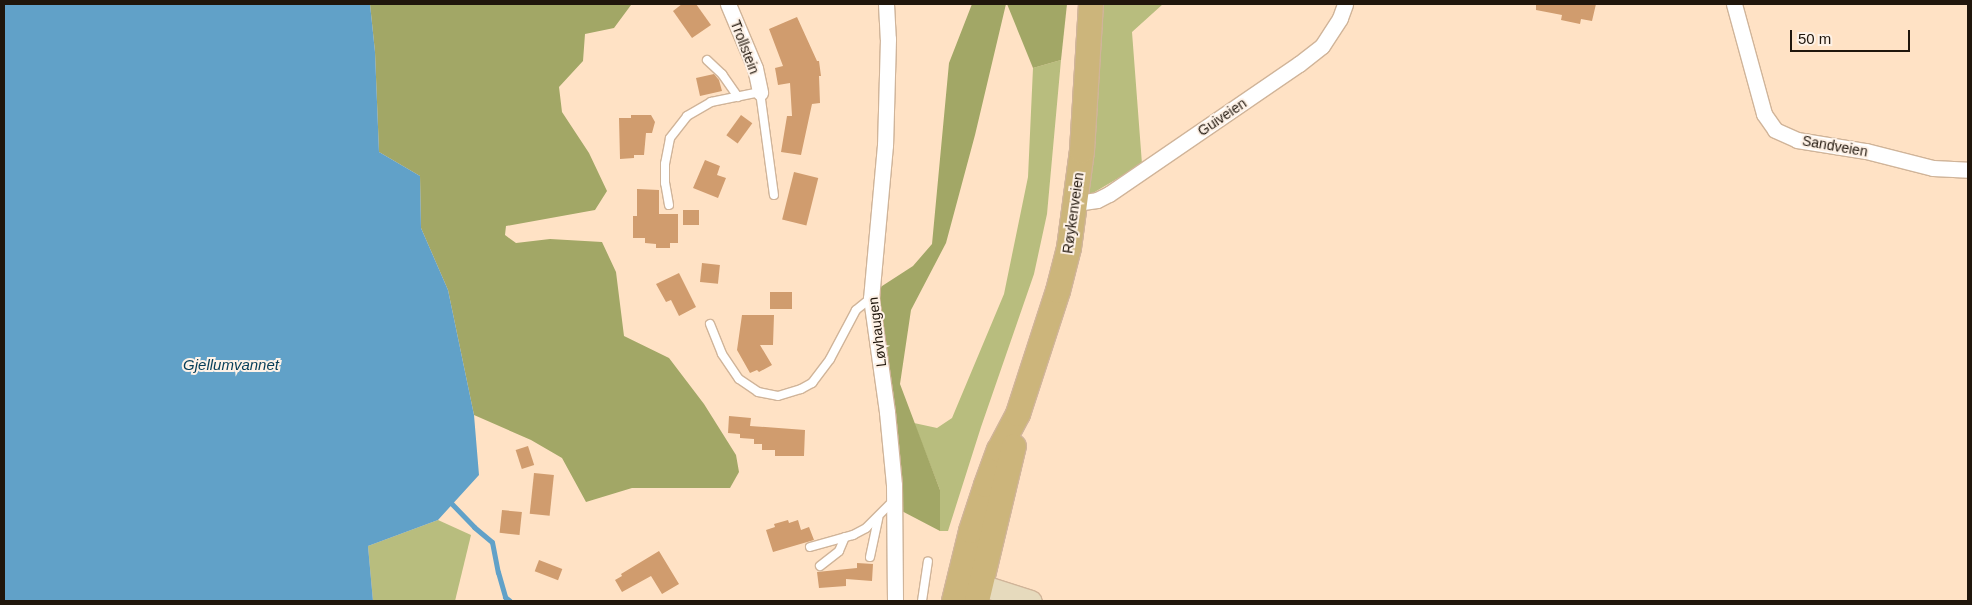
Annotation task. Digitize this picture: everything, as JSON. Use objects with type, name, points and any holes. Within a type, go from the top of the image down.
[{"type":"main road","name":"Røykenveien","points":[[954,601],[973,588],[986,485],[999,450],[1018,414],[1058,291],[1069,248],[1076,203],[1091,4]]},
{"type":"main road","points":[[973,588],[1031,601]]},
{"type":"street","name":"Trollstein","points":[[728,4],[755,68],[760,92]]},
{"type":"street","name":"Løvhaugen","points":[[886,4],[888,39],[886,144],[871,298],[887,412],[894,500],[894,601]]},
{"type":"street","name":"Guiveien","points":[[1076,203],[1097,200],[1109,194],[1299,64],[1322,46],[1340,18],[1345,4]]},
{"type":"street","name":"Sandveien","points":[[1734,4],[1764,114],[1775,130],[1797,140],[1866,152],[1932,168],[1968,170]]},
{"type":"lane","name":"Trollstein","points":[[707,60],[722,74],[738,97]]},
{"type":"lane","points":[[669,205],[665,183],[665,164],[670,138],[687,116],[711,102],[760,92],[774,195]]},
{"type":"lane","points":[[710,324],[722,354],[739,378],[758,392],[778,396],[801,390],[812,382],[830,359],[856,310],[871,298]]},
{"type":"lane","points":[[810,547],[845,537],[866,528],[894,500]]},
{"type":"lane","points":[[870,557],[878,517]]},
{"type":"lane","points":[[820,566],[839,551],[845,537]]},
{"type":"lane","points":[[922,601],[928,561]]},
{"type":"green space","points":[[370,4],[631,5],[614,28],[585,34],[583,61],[559,87],[562,112],[589,153],[607,191],[595,210],[506,226],[505,235],[516,243],[550,239],[602,242],[616,272],[624,336],[669,358],[704,404],[736,455],[739,472],[730,488],[632,488],[586,502],[562,458],[531,440],[474,415],[448,290],[421,228],[420,176],[379,152],[375,52]]},
{"type":"green space","points":[[972,4],[1006,4],[975,135],[946,243],[911,310],[900,384],[940,490],[940,531],[896,508],[891,410],[879,288],[913,266],[932,244],[949,63]]},
{"type":"green space","points":[[1007,4],[1067,4],[1061,60],[1033,68]]},
{"type":"green space","points":[[1101,4],[1163,4],[1132,32],[1142,164],[1088,196]]},
{"type":"green space","points":[[1061,60],[1047,214],[1034,274],[981,427],[948,531],[940,531],[940,490],[914,423],[937,428],[952,418],[1004,294],[1028,177],[1033,68]]},
{"type":"green space","points":[[438,520],[471,535],[455,601],[373,601],[368,546]]},
{"type":"water","name":"Gjellumvannet","points":[[4,4],[370,4],[375,52],[379,152],[420,176],[421,228],[448,290],[474,415],[479,475],[438,520],[368,546],[373,601],[4,601]]},
{"type":"building","points":[[682,4],[696,4],[711,25],[692,38],[673,11]]},
{"type":"building","points":[[1536,4],[1596,4],[1592,21],[1581,19],[1580,24],[1561,20],[1562,15],[1536,10]]},
{"type":"building","points":[[797,17],[817,61],[819,61],[821,76],[819,76],[820,103],[812,104],[801,155],[781,152],[787,116],[792,116],[790,83],[778,85],[775,68],[783,66],[769,29]]},
{"type":"building","points":[[714,74],[719,80],[722,91],[700,96],[696,78]]},
{"type":"building","points":[[631,115],[651,115],[655,122],[652,133],[646,133],[644,155],[634,155],[634,158],[620,159],[619,118],[631,118]]},
{"type":"building","points":[[741,115],[752,123],[738,143],[726,135]]},
{"type":"building","points":[[705,160],[720,166],[717,175],[726,178],[718,198],[693,188]]},
{"type":"building","points":[[794,172],[818,178],[806,226],[782,220]]},
{"type":"building","points":[[637,189],[659,190],[659,214],[678,214],[678,243],[670,243],[670,248],[656,248],[656,244],[645,243],[645,238],[633,238],[633,216],[637,216]]},
{"type":"building","points":[[683,210],[699,210],[699,225],[683,225]]},
{"type":"building","points":[[702,263],[720,265],[718,284],[700,282]]},
{"type":"building","points":[[679,273],[696,307],[679,316],[671,300],[666,302],[656,284]]},
{"type":"building","points":[[770,292],[792,292],[792,309],[770,309]]},
{"type":"building","points":[[742,315],[774,315],[773,345],[760,345],[772,365],[759,372],[757,370],[750,373],[737,350]]},
{"type":"building","points":[[729,416],[751,418],[750,426],[805,430],[804,456],[775,456],[775,450],[762,450],[762,444],[754,444],[754,439],[740,438],[740,434],[728,433]]},
{"type":"building","points":[[528,446],[534,465],[522,469],[516,450]]},
{"type":"building","points":[[534,473],[554,475],[550,516],[530,514]]},
{"type":"building","points":[[502,510],[522,512],[519,535],[500,533]]},
{"type":"building","points":[[788,520],[789,523],[798,520],[801,530],[809,527],[814,540],[773,552],[766,530],[775,527],[774,524]]},
{"type":"building","points":[[659,551],[679,584],[662,594],[651,576],[622,592],[615,580],[622,576],[621,574]]},
{"type":"building","points":[[539,560],[562,569],[558,580],[535,571]]},
{"type":"building","points":[[857,563],[873,564],[872,581],[846,579],[846,586],[819,588],[817,572],[857,568]]},
{"type":"waterway","points":[[452,504],[474,527],[492,542],[505,597],[510,601]]}]
